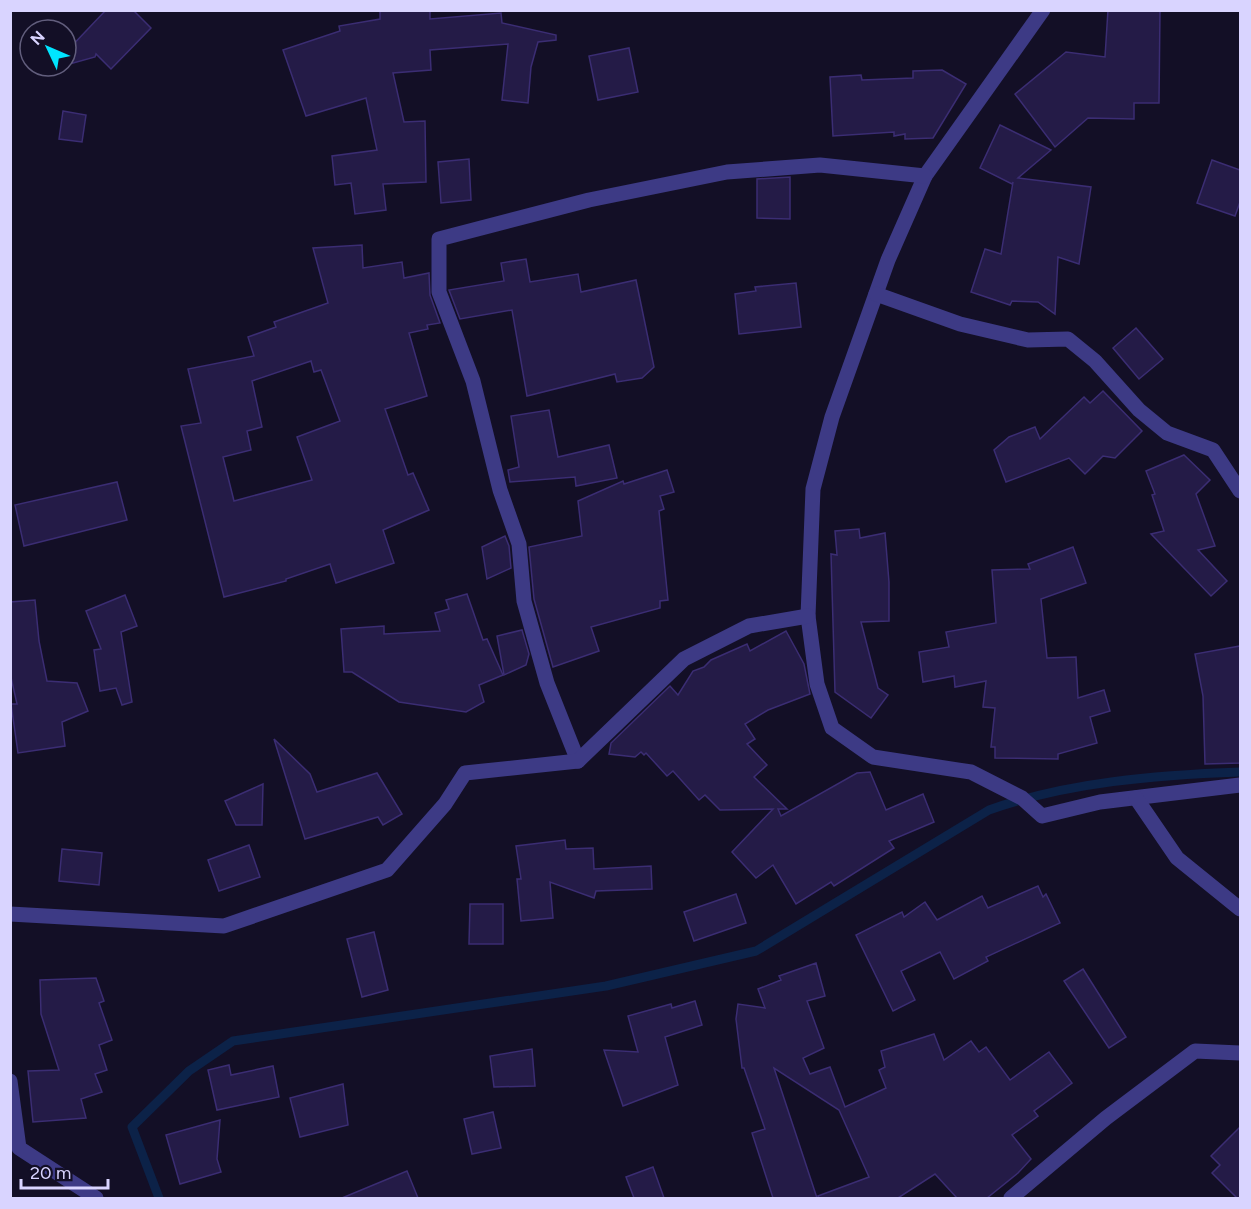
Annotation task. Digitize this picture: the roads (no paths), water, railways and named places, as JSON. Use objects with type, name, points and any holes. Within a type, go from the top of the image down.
[{"type":"street","points":[[1043,10],[925,176],[876,294],[832,417],[813,489],[807,616],[817,684],[832,728],[873,757],[971,772],[1022,798],[1042,816],[1100,802],[1240,785]]},
{"type":"street","points":[[578,761],[547,683],[524,601],[519,544],[500,490],[474,381],[438,292],[439,239],[589,200],[727,172],[819,165],[925,176]]},
{"type":"street","points":[[876,294],[960,324],[1028,340],[1068,339],[1095,361],[1139,410],[1167,433],[1214,450],[1240,491]]},
{"type":"street","points":[[10,914],[225,926],[387,870],[445,804],[465,773],[578,761],[684,659],[749,626],[807,616]]},
{"type":"street","points":[[1136,798],[1177,858],[1240,909]]},
{"type":"street","points":[[1011,1198],[1106,1119],[1195,1051],[1240,1053]]},
{"type":"street","points":[[10,1081],[19,1148],[96,1198]]},
{"type":"waterway","points":[[159,1198],[132,1127],[189,1071],[233,1041],[606,986],[756,951],[989,810],[1019,800],[1081,786],[1177,775],[1240,772]]}]
